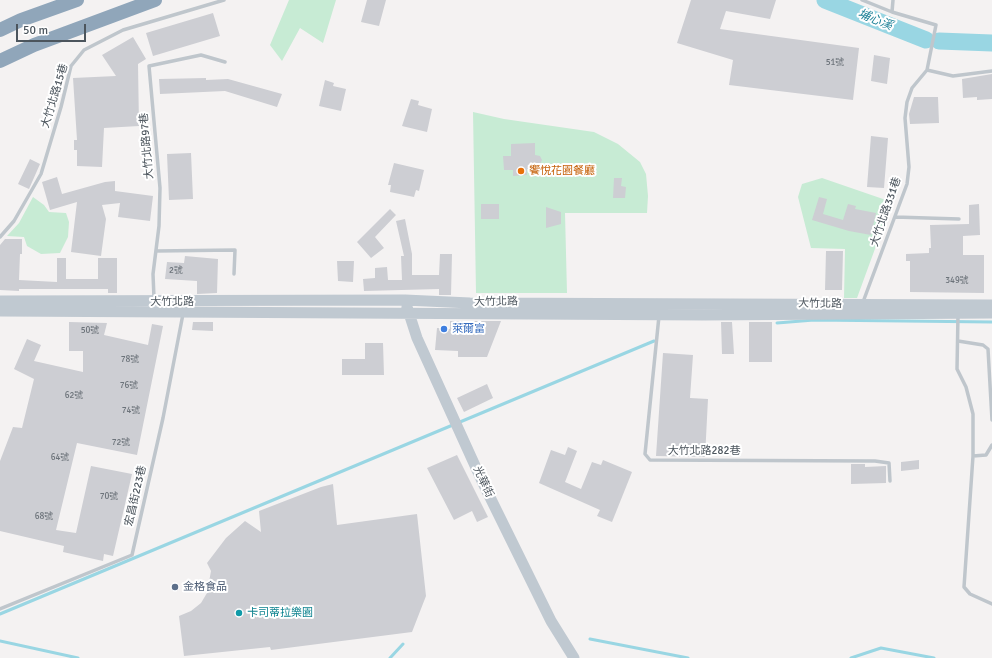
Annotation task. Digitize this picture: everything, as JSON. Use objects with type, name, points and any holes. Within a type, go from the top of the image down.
[{"type":"highway","points":[[0,30],[21,20],[77,0]]},
{"type":"highway","points":[[0,61],[34,45],[155,0]]},
{"type":"street","name":"大竹北路","points":[[0,311],[405,300],[470,303],[861,309],[992,313]]},
{"type":"street","name":"光華街","points":[[405,300],[417,338],[444,400],[512,544],[574,658]]},
{"type":"street","name":"大竹北路","points":[[0,301],[154,302],[184,307],[409,314],[659,314],[992,305]]},
{"type":"lane","name":"大竹北路15巷","points":[[0,237],[14,221],[41,174],[61,107],[71,66],[84,50],[123,30],[224,0]]},
{"type":"lane","points":[[862,0],[892,12],[893,0]]},
{"type":"lane","name":"大竹北路331巷","points":[[861,309],[907,184],[909,167],[905,118],[907,102],[912,88],[927,70],[936,25],[892,12]]},
{"type":"lane","name":"大竹北路97巷","points":[[154,302],[153,274],[159,226],[160,188],[149,66],[201,55],[225,62]]},
{"type":"lane","points":[[927,70],[954,76],[992,71]]},
{"type":"lane","points":[[895,218],[959,219]]},
{"type":"lane","points":[[156,251],[235,250],[234,274]]},
{"type":"lane","name":"宏昌街223巷","points":[[0,609],[132,555],[163,418],[184,307]]},
{"type":"lane","points":[[958,313],[957,369],[966,387],[972,409],[973,456],[964,587],[970,594],[992,604]]},
{"type":"lane","name":"大竹北路282巷","points":[[659,314],[645,454],[650,460],[875,461],[889,463],[890,481]]},
{"type":"lane","points":[[958,341],[983,345],[988,349],[992,420]]},
{"type":"lane","points":[[973,456],[986,455],[992,445]]},
{"type":"green space","points":[[289,0],[336,0],[323,43],[300,28],[282,61],[270,45]]},
{"type":"green space","points":[[473,112],[504,119],[594,132],[618,144],[640,162],[646,174],[648,196],[647,213],[565,213],[567,293],[476,293]]},
{"type":"green space","points":[[822,178],[883,199],[891,205],[857,298],[844,298],[845,249],[811,248],[798,197],[802,184]]},
{"type":"green space","points":[[33,197],[44,205],[49,212],[66,213],[69,222],[68,237],[60,253],[41,254],[27,246],[24,237],[7,236],[19,223]]},
{"type":"building","points":[[367,0],[386,0],[379,26],[361,22]]},
{"type":"building","points":[[691,0],[776,0],[770,19],[726,11],[720,29],[859,48],[853,100],[729,85],[733,60],[677,43]]},
{"type":"building","points":[[213,13],[220,36],[153,56],[146,33]]},
{"type":"building","points":[[133,37],[146,59],[138,64],[139,126],[104,128],[102,167],[77,166],[77,150],[74,150],[74,140],[77,140],[73,78],[116,76],[102,55]]},
{"type":"building","points":[[874,55],[890,58],[887,84],[871,81]]},
{"type":"building","points":[[992,74],[992,99],[977,100],[977,97],[963,98],[962,79]]},
{"type":"building","points":[[206,78],[206,80],[228,79],[282,94],[277,107],[225,91],[160,94],[159,79]]},
{"type":"building","points":[[325,80],[334,83],[333,86],[346,89],[341,111],[319,106]]},
{"type":"building","points":[[914,97],[938,97],[939,123],[910,124],[909,114]]},
{"type":"building","points":[[411,99],[419,101],[418,105],[432,109],[427,132],[402,126]]},
{"type":"building","points":[[871,136],[888,138],[884,188],[867,187]]},
{"type":"building","points":[[535,143],[535,155],[540,156],[542,160],[540,164],[534,165],[534,169],[527,169],[527,175],[513,176],[513,170],[504,170],[503,156],[511,156],[511,144]]},
{"type":"building","points":[[191,153],[193,199],[169,200],[167,154]]},
{"type":"building","points":[[30,159],[40,164],[29,189],[18,184]]},
{"type":"building","points":[[394,163],[424,170],[419,191],[416,190],[414,197],[390,192],[391,185],[388,185]]},
{"type":"building","points":[[57,177],[62,194],[105,182],[115,181],[115,191],[153,196],[150,221],[118,217],[120,203],[102,205],[106,219],[101,256],[71,252],[77,202],[50,210],[42,182]]},
{"type":"building","points":[[614,178],[622,178],[621,186],[626,187],[625,198],[613,198]]},
{"type":"building","points":[[819,197],[827,199],[823,214],[843,220],[848,204],[856,206],[855,209],[876,213],[871,235],[849,231],[812,220]]},
{"type":"building","points":[[481,204],[499,204],[499,219],[481,219]]},
{"type":"building","points":[[979,204],[980,235],[963,236],[963,255],[984,255],[984,293],[910,292],[910,261],[906,261],[906,254],[929,253],[929,248],[931,248],[930,225],[969,224],[969,205]]},
{"type":"building","points":[[546,207],[561,212],[561,224],[546,228]]},
{"type":"building","points":[[390,209],[396,215],[375,237],[384,248],[371,258],[357,242]]},
{"type":"building","points":[[405,219],[412,254],[412,275],[439,275],[440,254],[452,254],[451,295],[439,295],[439,289],[364,291],[363,279],[375,278],[375,268],[387,267],[388,280],[402,280],[401,256],[404,256],[396,221]]},
{"type":"building","points":[[5,239],[22,239],[19,280],[57,282],[57,258],[66,258],[66,279],[98,279],[98,258],[117,258],[117,293],[108,293],[108,289],[0,290],[0,245]]},
{"type":"building","points":[[826,251],[843,251],[842,290],[825,290]]},
{"type":"building","points":[[185,256],[218,259],[217,293],[197,294],[197,281],[165,279],[167,262],[184,263]]},
{"type":"building","points":[[337,261],[354,261],[353,282],[338,281]]},
{"type":"building","points":[[450,321],[501,321],[487,357],[458,357],[458,351],[435,350],[437,328],[450,329]]},
{"type":"building","points":[[69,322],[107,323],[104,335],[148,345],[152,324],[163,326],[137,455],[77,443],[56,530],[76,533],[91,466],[132,474],[113,556],[104,554],[103,561],[63,552],[64,546],[0,531],[0,461],[13,427],[22,428],[34,379],[14,369],[27,339],[41,345],[34,361],[83,372],[83,351],[69,351]]},
{"type":"building","points":[[193,322],[213,322],[213,331],[192,330]]},
{"type":"building","points":[[721,322],[732,322],[734,354],[722,354]]},
{"type":"building","points":[[749,322],[772,322],[772,362],[749,362]]},
{"type":"building","points":[[365,343],[383,343],[384,375],[342,375],[342,359],[365,359]]},
{"type":"building","points":[[663,353],[693,355],[690,398],[708,399],[705,457],[656,456]]},
{"type":"building","points":[[487,384],[493,398],[464,412],[457,398]]},
{"type":"building","points":[[568,447],[577,451],[565,482],[581,489],[592,462],[601,465],[603,460],[632,472],[612,522],[597,516],[600,510],[539,483],[551,450],[565,455]]},
{"type":"building","points":[[457,455],[488,517],[477,522],[472,511],[454,520],[427,468]]},
{"type":"building","points":[[919,460],[919,469],[901,471],[901,462]]},
{"type":"building","points":[[851,464],[865,464],[865,467],[886,466],[886,483],[851,484]]},
{"type":"building","points":[[333,484],[337,525],[417,514],[426,596],[412,632],[271,650],[270,647],[184,656],[179,616],[191,611],[201,603],[207,593],[211,571],[207,563],[226,538],[245,521],[261,532],[259,511],[321,487]]},
{"type":"waterway","name":"埔心溪","points":[[825,0],[926,40]]},
{"type":"waterway","name":"埔心溪","points":[[939,41],[992,43]]},
{"type":"waterway","points":[[777,323],[814,320],[992,322]]},
{"type":"waterway","points":[[0,614],[654,341]]},
{"type":"waterway","points":[[590,639],[688,658]]},
{"type":"waterway","points":[[0,641],[78,658]]},
{"type":"waterway","points":[[390,658],[403,644]]},
{"type":"waterway","points":[[851,658],[881,648],[934,658]]},
{"type":"place","name":"饗悅花園餐廳","points":[[521,171]]},
{"type":"place","name":"萊爾富","points":[[444,329]]},
{"type":"place","name":"金格食品","points":[[175,587]]},
{"type":"place","name":"卡司蒂拉樂園","points":[[239,613]]}]
